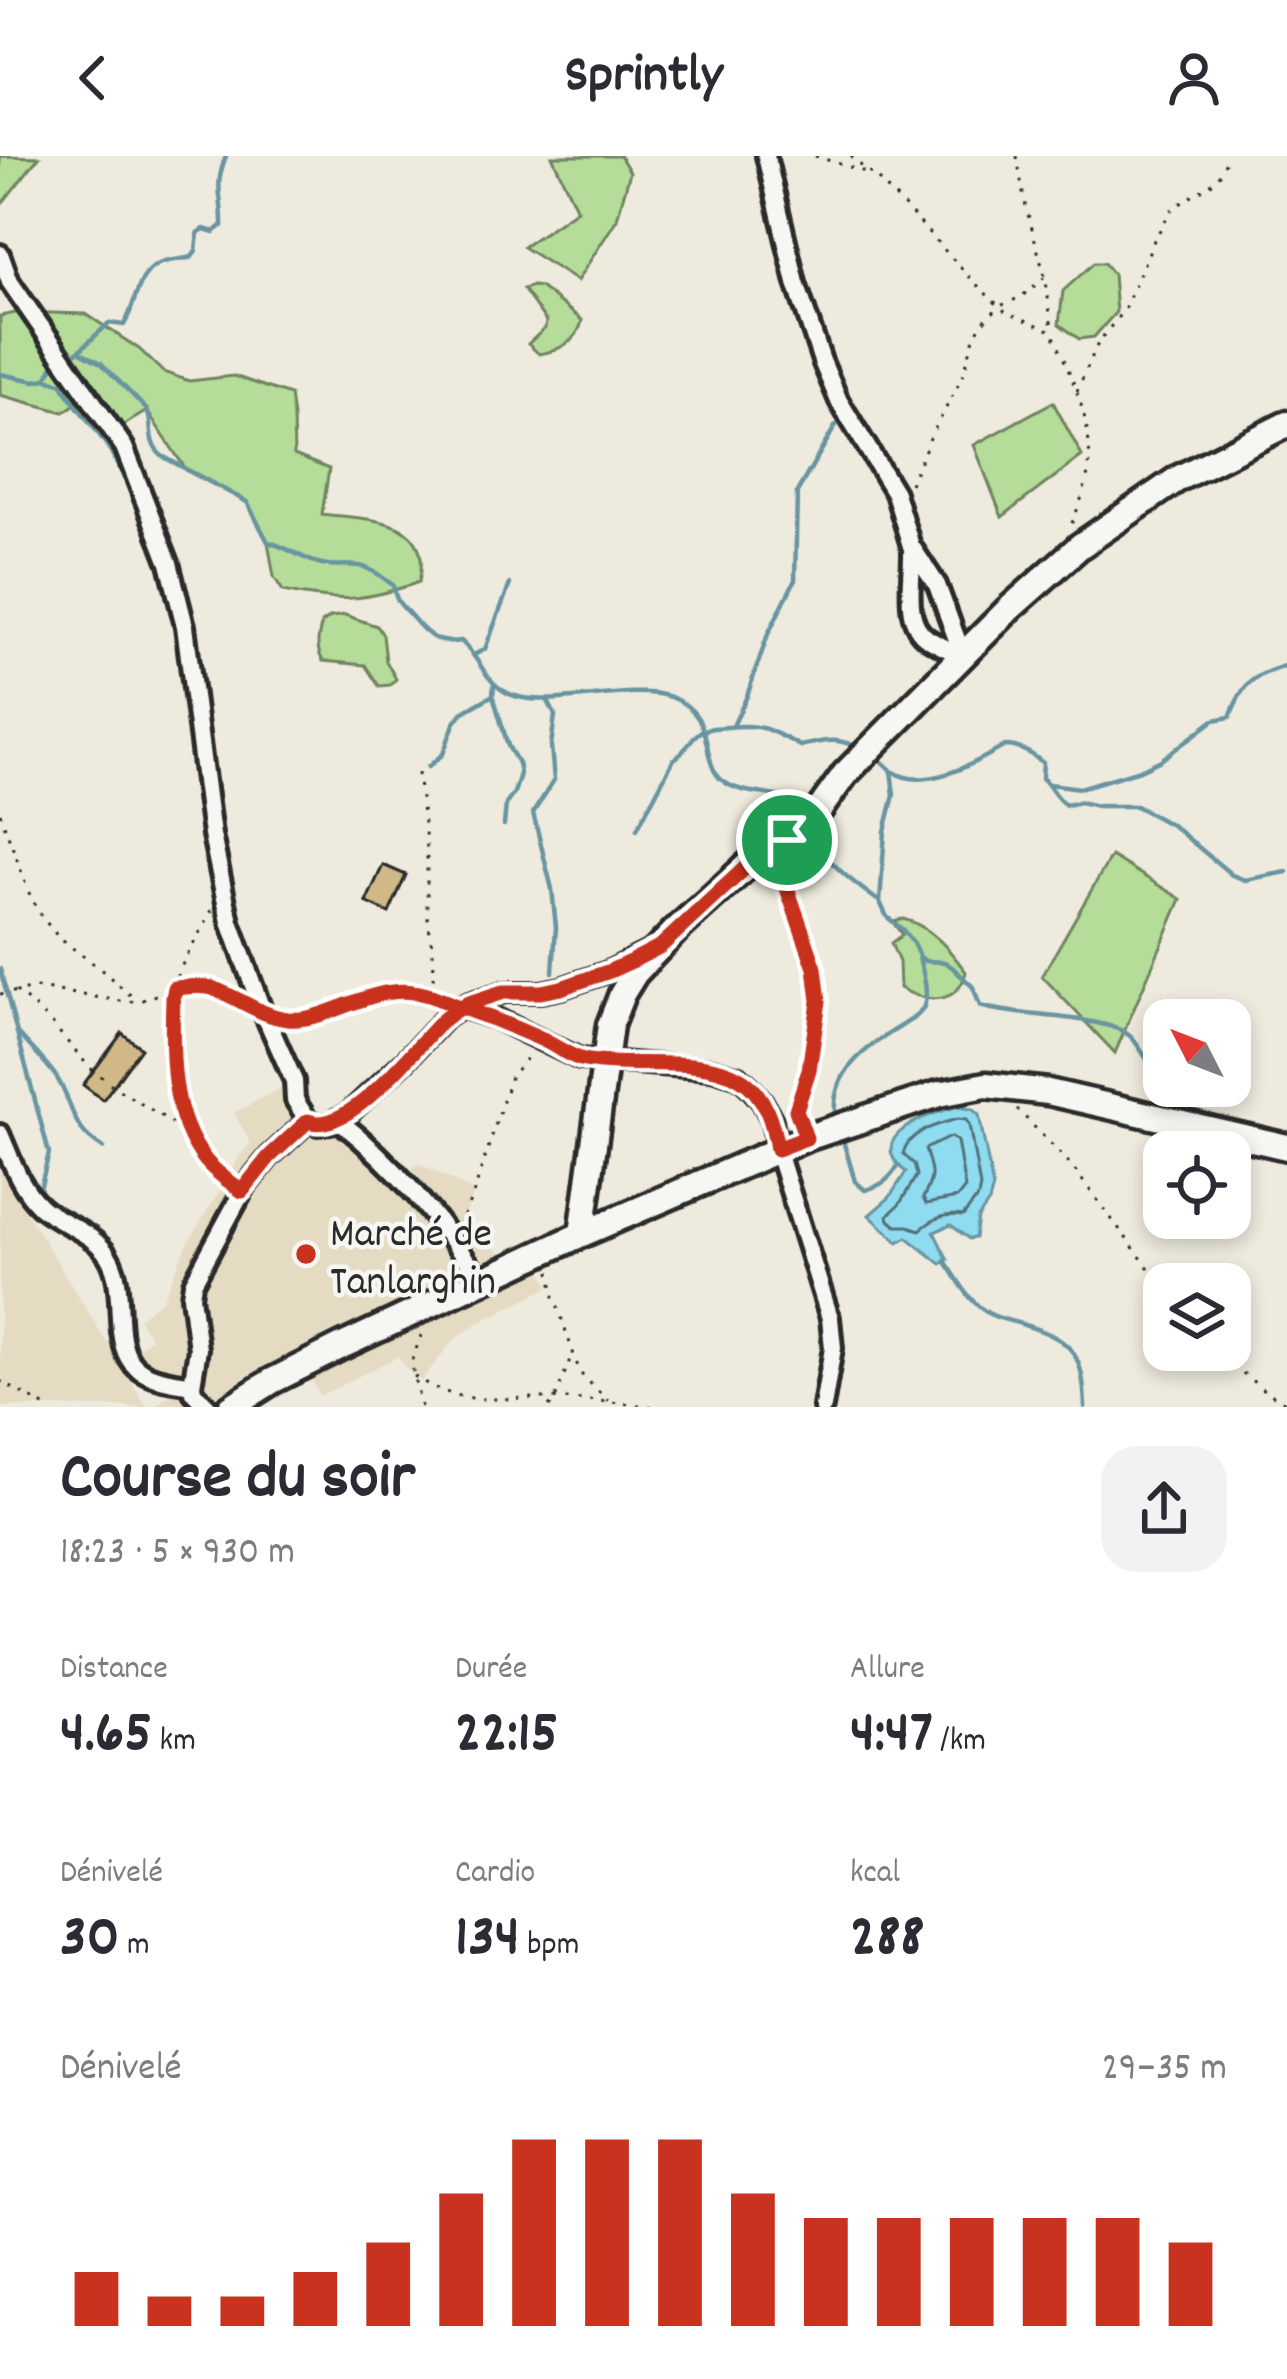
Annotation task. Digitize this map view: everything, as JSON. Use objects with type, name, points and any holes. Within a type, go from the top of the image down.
[{"type":"street","points":[[766,156],[796,283],[822,362],[900,509],[911,546],[915,623],[922,636],[963,656]]},
{"type":"street","points":[[0,254],[10,282],[124,447],[169,563],[185,626],[212,835],[230,922],[308,1121],[318,1125],[338,1119],[460,1007],[503,992],[561,988],[661,946]]},
{"type":"street","points":[[582,1234],[610,1025],[635,973],[758,856],[808,824],[845,773],[1009,609],[1080,546],[1179,478],[1287,424]]},
{"type":"street","points":[[911,546],[938,585],[963,656]]},
{"type":"street","points":[[460,1007],[497,1019],[580,1059],[712,1069],[739,1077],[762,1101],[772,1120],[830,1318],[833,1348],[823,1407]]},
{"type":"street","points":[[231,1407],[272,1381],[582,1234],[777,1149],[924,1098],[971,1087],[1048,1092],[1287,1147]]},
{"type":"street","points":[[338,1119],[379,1153],[454,1240],[481,1282]]},
{"type":"street","points":[[208,1407],[192,1385],[198,1349],[190,1296],[193,1282],[242,1191],[269,1157],[308,1121]]},
{"type":"street","points":[[0,1134],[26,1191],[107,1254],[120,1295],[123,1344],[129,1360],[149,1376],[192,1385]]},
{"type":"path","points":[[815,156],[870,173]]},
{"type":"path","points":[[850,156],[1006,312],[1052,331]]},
{"type":"path","points":[[1017,156],[1045,277],[1052,331],[1069,367],[1089,439],[1082,496],[1063,542]]},
{"type":"path","points":[[1076,394],[1098,343],[1124,308],[1172,209],[1211,184],[1228,156]]},
{"type":"path","points":[[900,509],[916,466],[963,376],[981,324],[1045,277]]},
{"type":"path","points":[[418,773],[427,849],[432,996]]},
{"type":"path","points":[[0,813],[42,917],[59,938],[137,1001]]},
{"type":"path","points":[[787,840],[783,866],[787,888],[815,968],[819,1001],[809,1070],[796,1110],[806,1138]]},
{"type":"path","points":[[223,887],[175,988],[174,1064],[188,1133],[206,1160],[242,1191]]},
{"type":"path","points":[[0,994],[38,988],[137,1001],[197,986],[212,988],[264,1013],[297,1020],[370,996],[413,992],[460,1007]]},
{"type":"path","points":[[16,992],[48,1019],[90,1068],[188,1133]]},
{"type":"path","points":[[454,1240],[511,1076],[542,1040]]},
{"type":"path","points":[[998,1086],[1070,1164],[1145,1263]]},
{"type":"path","points":[[546,1252],[554,1296],[580,1373],[608,1401]]},
{"type":"path","points":[[421,1407],[411,1362],[429,1306]]},
{"type":"path","points":[[549,1407],[572,1352]]},
{"type":"path","points":[[1240,1371],[1287,1404]]},
{"type":"path","points":[[414,1376],[434,1388],[476,1401],[555,1399],[655,1407]]},
{"type":"path","points":[[0,1381],[46,1407]]},
{"type":"shaded area","points":[[294,1081],[308,1121],[331,1123],[402,1178],[419,1163],[474,1192],[462,1223],[517,1265],[535,1256],[549,1287],[476,1324],[453,1341],[421,1381],[398,1356],[320,1396],[297,1352],[243,1378],[206,1407],[154,1407],[173,1392],[135,1351],[151,1338],[138,1318],[162,1300],[188,1243],[251,1143],[234,1113]]},
{"type":"shaded area","points":[[0,1170],[147,1407],[0,1407]]},
{"type":"green space","points":[[0,156],[39,157],[0,206]]},
{"type":"green space","points":[[552,156],[620,156],[630,172],[617,219],[577,281],[523,247],[577,210]]},
{"type":"green space","points":[[1094,263],[1104,263],[1113,274],[1116,312],[1094,337],[1079,339],[1059,324],[1063,291]]},
{"type":"green space","points":[[540,287],[582,320],[577,334],[566,344],[539,354],[528,344],[546,321],[523,289]]},
{"type":"green space","points":[[86,314],[139,349],[163,372],[189,381],[234,376],[290,395],[294,455],[329,469],[322,514],[377,521],[407,533],[417,544],[421,560],[419,582],[352,598],[283,591],[274,577],[268,542],[247,502],[187,471],[147,411],[114,431],[88,395],[64,412],[0,395],[0,316]]},
{"type":"green space","points":[[1053,402],[1082,456],[1002,517],[974,445]]},
{"type":"green space","points":[[345,615],[377,626],[383,635],[386,661],[396,679],[390,685],[379,686],[365,665],[323,661],[318,647],[322,623]]},
{"type":"green space","points":[[1111,856],[1181,899],[1115,1053],[1042,976]]},
{"type":"green space","points":[[903,919],[931,933],[966,972],[956,991],[930,998],[900,988],[899,962],[891,943],[902,935],[892,921]]},
{"type":"water","points":[[956,1107],[979,1115],[993,1188],[978,1218],[975,1238],[969,1239],[951,1225],[934,1232],[948,1260],[941,1264],[907,1237],[898,1242],[869,1215],[889,1198],[906,1172],[894,1159],[895,1138],[915,1122]]},
{"type":"building","points":[[383,865],[406,875],[389,913],[366,902]]},
{"type":"building","points":[[122,1033],[141,1048],[103,1100],[83,1085]]},
{"type":"waterway","points":[[69,356],[109,323],[124,325],[141,282],[153,267],[192,257],[198,233],[222,226],[219,184],[226,156]]},
{"type":"waterway","points":[[79,351],[101,363],[147,410],[157,451],[247,502],[268,542],[318,563],[359,566],[377,574],[393,585],[400,603],[428,634],[461,641],[497,686],[519,697],[539,700],[631,693],[671,697],[696,715],[711,762],[723,781],[745,791],[785,798],[800,816]]},
{"type":"waterway","points":[[0,374],[46,379],[59,362]]},
{"type":"waterway","points":[[46,379],[61,383],[111,452],[124,479]]},
{"type":"waterway","points":[[733,726],[768,634],[795,580],[797,492],[836,425]]},
{"type":"waterway","points":[[474,655],[485,649],[510,584]]},
{"type":"waterway","points":[[1049,784],[1080,788],[1161,760],[1214,720],[1230,717],[1251,682],[1287,665]]},
{"type":"waterway","points":[[494,684],[493,695],[520,774],[506,804],[504,825]]},
{"type":"waterway","points":[[428,767],[443,754],[462,713],[493,695]]},
{"type":"waterway","points":[[547,699],[555,715],[554,780],[533,813],[552,889],[553,972]]},
{"type":"waterway","points":[[637,829],[674,759],[703,730],[758,727],[800,746],[837,741],[861,749]]},
{"type":"waterway","points":[[894,772],[920,779],[935,777],[1005,746],[1016,747],[1043,763],[1042,778],[1066,805],[1136,806],[1173,826],[1232,875],[1245,880],[1287,872]]},
{"type":"waterway","points":[[876,756],[891,770],[894,795],[885,831],[880,902],[919,956],[952,967],[973,987],[980,1006],[1102,1024],[1133,1039],[1143,1054]]},
{"type":"waterway","points":[[808,831],[831,862],[880,902]]},
{"type":"waterway","points":[[836,1121],[838,1089],[853,1063],[923,1009],[926,988],[919,958]]},
{"type":"waterway","points":[[0,969],[49,1153],[40,1189]]},
{"type":"waterway","points":[[20,1035],[57,1078],[84,1133],[103,1148]]},
{"type":"waterway","points":[[842,1137],[855,1181],[865,1190],[884,1182],[898,1166]]},
{"type":"waterway","points":[[945,1261],[981,1309],[1055,1337],[1073,1352],[1082,1375],[1085,1407]]},
{"type":"place","name":"Marché de Tanlarghin","points":[[306,1254]]},
{"type":"route","points":[[787,840],[758,856],[661,946],[632,961],[561,988],[503,992],[460,1007],[348,1114],[331,1123],[308,1121],[269,1157],[242,1191],[206,1160],[188,1133],[174,1064],[173,998],[175,988],[197,986],[212,988],[264,1013],[297,1020],[370,996],[397,992],[432,996],[460,1007],[497,1019],[580,1059],[712,1069],[739,1077],[762,1101],[772,1120],[777,1149],[806,1138],[796,1110],[809,1070],[819,1001],[815,968],[787,888],[783,866],[787,840]]}]
